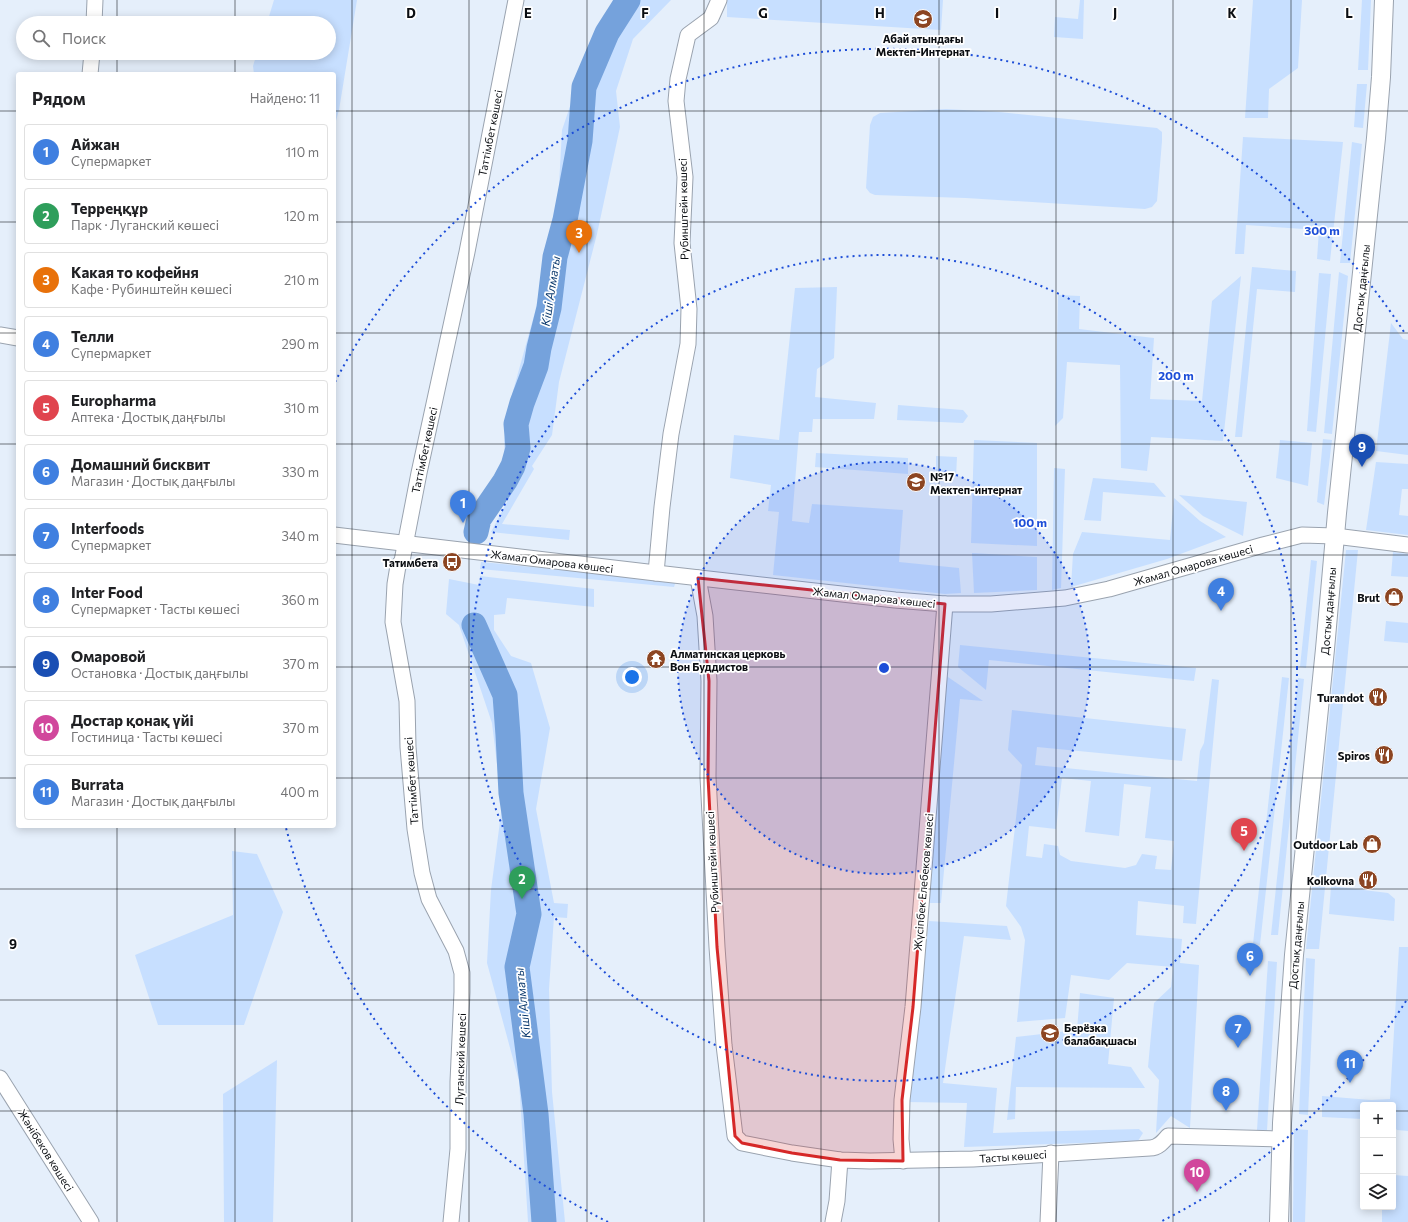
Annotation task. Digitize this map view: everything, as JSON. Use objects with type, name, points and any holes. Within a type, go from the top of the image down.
[{"type":"main road","name":"Достық даңғылы","points":[[1279,1222],[1281,1139],[1294,956],[1376,138],[1381,77],[1384,0]]},
{"type":"street","points":[[94,16],[95,0]]},
{"type":"street","name":"Таттімбет көшесі","points":[[431,903],[422,873],[415,829],[408,747],[407,701],[393,622],[395,584],[398,566],[402,561],[419,473],[467,252],[516,0]]},
{"type":"street","name":"Рубинштейн көшесі","points":[[656,574],[671,434],[688,344],[689,309],[682,243],[685,177],[676,101],[678,79],[688,35],[711,18],[719,0]]},
{"type":"street","points":[[90,72],[91,60]]},
{"type":"street","points":[[0,335],[16,338]]},
{"type":"street","name":"Жамал Омарова көшесі","points":[[336,535],[656,574],[945,604],[991,604],[1066,598],[1109,589],[1263,545],[1302,536],[1335,536],[1408,545]]},
{"type":"street","name":"Рубинштейн көшесі","points":[[698,578],[705,616],[709,681],[708,777],[716,939],[724,1045],[735,1136],[742,1143]]},
{"type":"street","name":"Жүсіпбек Елебеков көшесі","points":[[903,1161],[902,1100],[912,1007],[945,604]]},
{"type":"street","name":"Луганский көшесі","points":[[431,903],[456,951],[462,973],[458,1082],[458,1149],[451,1222]]},
{"type":"street","name":"Жәнібеков көшесі","points":[[0,1078],[91,1222]]},
{"type":"street","name":"Тасты көшесі","points":[[742,1143],[792,1153],[840,1160],[903,1161],[973,1159],[1051,1153],[1154,1148],[1162,1143],[1168,1136],[1281,1139]]},
{"type":"street","points":[[1048,1222],[1051,1153]]},
{"type":"street","points":[[833,1222],[837,1201],[840,1160]]},
{"type":"highlighted area","points":[[698,578],[945,604],[913,1007],[902,1100],[903,1161],[840,1160],[792,1153],[742,1143],[735,1136],[717,947],[708,777],[709,681]]},
{"type":"shaded area","points":[[274,0],[357,0],[336,121],[336,72],[254,72],[253,66],[255,60],[336,60],[336,16],[269,16]]},
{"type":"shaded area","points":[[613,0],[671,0],[633,39],[616,91],[620,127],[597,234],[559,382],[552,435],[532,466],[534,469],[502,524],[570,530],[569,540],[491,532],[508,500],[486,494],[505,467],[504,441],[513,391],[535,312],[558,204],[562,130],[586,59]]},
{"type":"shaded area","points":[[727,0],[943,0],[941,30],[727,17]]},
{"type":"shaded area","points":[[1080,0],[1084,0],[1083,39],[1054,37],[1055,17],[1078,19]]},
{"type":"shaded area","points":[[1253,0],[1302,0],[1298,68],[1269,89],[1268,118],[1245,118]]},
{"type":"shaded area","points":[[1362,0],[1371,0],[1368,70],[1358,70]]},
{"type":"shaded area","points":[[1357,84],[1367,84],[1363,128],[1354,127]]},
{"type":"shaded area","points":[[946,109],[999,112],[1157,128],[1162,132],[1162,141],[1157,201],[1152,207],[1145,209],[966,198],[875,195],[870,193],[866,188],[870,125],[873,117],[880,113]]},
{"type":"shaded area","points":[[1243,137],[1343,142],[1330,261],[1317,259],[1319,230],[1246,225],[1244,254],[1235,254]]},
{"type":"shaded area","points":[[1352,142],[1362,144],[1350,263],[1340,263]]},
{"type":"shaded area","points":[[1252,267],[1296,271],[1295,292],[1257,289],[1242,437],[1235,437]]},
{"type":"shaded area","points":[[1339,272],[1348,276],[1332,434],[1324,433]]},
{"type":"shaded area","points":[[1319,273],[1331,274],[1316,432],[1307,431]]},
{"type":"shaded area","points":[[1241,276],[1223,441],[1151,437],[1147,471],[1121,468],[1120,365],[1067,362],[1063,418],[1055,426],[1058,295],[1080,296],[1079,329],[1154,338],[1150,399],[1202,401],[1212,301]]},
{"type":"shaded area","points":[[837,287],[834,358],[817,369],[815,397],[876,403],[874,419],[813,419],[812,432],[799,432],[792,521],[809,523],[812,504],[903,510],[899,562],[959,568],[961,593],[945,594],[773,575],[779,512],[768,511],[771,485],[730,478],[734,435],[779,440],[795,288]]},
{"type":"shaded area","points":[[1391,323],[1403,339],[1408,340],[1408,455],[1376,451]]},
{"type":"shaded area","points":[[898,405],[963,410],[968,416],[963,423],[897,420]]},
{"type":"shaded area","points":[[1323,439],[1332,440],[1324,505],[1317,502]]},
{"type":"shaded area","points":[[974,440],[1037,443],[1037,546],[971,543]]},
{"type":"shaded area","points":[[1280,440],[1312,443],[1308,486],[1276,478]]},
{"type":"shaded area","points":[[816,453],[908,458],[908,474],[815,467]]},
{"type":"shaded area","points":[[936,456],[957,457],[956,477],[936,475]]},
{"type":"shaded area","points":[[1376,462],[1408,464],[1408,489],[1402,489],[1399,515],[1408,516],[1408,535],[1366,530]]},
{"type":"shaded area","points":[[1054,468],[1065,469],[1061,588],[1052,590]]},
{"type":"shaded area","points":[[1093,478],[1154,483],[1166,497],[1103,492],[1101,521],[1084,520]]},
{"type":"shaded area","points":[[1179,495],[1247,502],[1243,536],[1203,516]]},
{"type":"shaded area","points":[[1174,498],[1200,521],[1226,537],[1167,559],[1071,587],[1073,554],[1082,532],[1170,540]]},
{"type":"shaded area","points":[[1346,550],[1358,550],[1319,949],[1306,949]]},
{"type":"shaded area","points":[[1393,552],[1408,554],[1408,577],[1391,576]]},
{"type":"shaded area","points":[[972,553],[1037,557],[1037,590],[974,593]]},
{"type":"shaded area","points":[[1311,560],[1317,561],[1306,668],[1300,667]]},
{"type":"shaded area","points":[[481,562],[676,581],[674,587],[480,569]]},
{"type":"shaded area","points":[[480,576],[594,589],[594,607],[507,598],[505,614],[494,615],[494,630],[511,656],[531,663],[550,728],[536,809],[554,903],[568,904],[567,918],[554,917],[549,989],[552,1092],[565,1222],[528,1222],[519,1081],[487,963],[491,890],[502,806],[492,723],[459,625],[446,614],[449,579],[479,585]]},
{"type":"shaded area","points":[[1386,621],[1408,623],[1408,643],[1384,641]]},
{"type":"shaded area","points":[[960,645],[1196,668],[1194,681],[989,660],[986,690],[958,667]]},
{"type":"shaded area","points":[[945,675],[983,701],[960,699],[941,903],[927,903],[932,866]]},
{"type":"shaded area","points":[[1282,677],[1289,678],[1260,945],[1253,944]]},
{"type":"shaded area","points":[[1298,678],[1304,679],[1278,935],[1271,935]]},
{"type":"shaded area","points":[[1212,679],[1219,680],[1196,924],[1183,923],[1184,906],[1138,901],[1136,935],[1182,939],[1180,963],[1199,965],[1190,1128],[1171,1116],[1156,1133],[1159,1080],[1148,1067],[1154,1003],[1171,987],[1173,967],[1127,963],[1109,980],[1071,975],[1065,1018],[1017,1022],[1025,940],[1021,927],[1006,906],[1022,765],[1008,750],[1012,710],[1186,729],[1182,761],[1037,747],[1035,765],[1197,781],[1200,751],[1204,743]],"holes":[[[1062,778],[1091,781],[1085,832],[1119,836],[1124,784],[1151,787],[1145,838],[1174,841],[1171,870],[1155,869],[1157,856],[1142,854],[1136,865],[1125,868],[1071,861],[1060,855],[1058,846],[1044,844],[1042,858],[1026,856],[1029,826],[1056,829]]]},
{"type":"shaded area","points":[[232,851],[257,854],[283,912],[244,1025],[158,1025],[135,955],[233,915]]},
{"type":"shaded area","points":[[1331,886],[1388,893],[1395,899],[1394,921],[1329,914]]},
{"type":"shaded area","points":[[929,921],[1007,926],[1011,940],[964,936],[943,1083],[997,1088],[993,1133],[1139,1129],[1143,1133],[1138,1141],[964,1147],[967,1103],[907,1102]]},
{"type":"shaded area","points":[[1399,947],[1408,947],[1408,1131],[1396,1129],[1396,1102],[1360,1102],[1360,1119],[1322,1117],[1322,1096],[1371,1100],[1390,1099]]},
{"type":"shaded area","points":[[1306,958],[1315,959],[1308,1115],[1299,1114]]},
{"type":"shaded area","points":[[1268,961],[1277,962],[1267,1130],[1257,1130]]},
{"type":"shaded area","points":[[1080,993],[1114,998],[1108,1064],[1131,1067],[1145,1088],[1016,1087],[1015,1119],[1007,1120],[1016,1037],[1077,1030]]},
{"type":"shaded area","points":[[277,1060],[273,1222],[224,1222],[223,1094]]},
{"type":"shaded area","points":[[1294,1129],[1308,1130],[1305,1222],[1293,1222]]},
{"type":"shaded area","points":[[1396,1175],[1408,1176],[1408,1222],[1382,1222],[1382,1210],[1396,1210]]},
{"type":"waterway","name":"Кіші Алматы","points":[[476,532],[479,519],[505,481],[513,466],[518,448],[516,424],[536,366],[549,308],[555,257],[565,220],[580,141],[584,87],[607,33],[628,0]]},
{"type":"waterway","name":"Кіші Алматы","points":[[474,625],[505,695],[511,793],[529,914],[517,967],[536,1114],[544,1222]]},
{"type":"place","name":"Абай атындағы Мектеп-Интернат","points":[[923,19]]},
{"type":"place","name":"Какая то кофейня","points":[[579,253]]},
{"type":"place","name":"Омаровой","points":[[1362,467]]},
{"type":"place","name":"№17 Мектеп-интернат","points":[[916,482]]},
{"type":"place","name":"Айжан","points":[[463,523]]},
{"type":"place","name":"Татимбета","points":[[452,562]]},
{"type":"place","name":"Brut","points":[[1394,597]]},
{"type":"place","name":"Телли","points":[[1221,611]]},
{"type":"place","name":"Алматинская церковь Вон Буддистов","points":[[656,659]]},
{"type":"place","name":"Turandot","points":[[1378,697]]},
{"type":"place","name":"Spiros","points":[[1384,755]]},
{"type":"place","name":"Outdoor Lab","points":[[1372,844]]},
{"type":"place","name":"Europharma","points":[[1244,851]]},
{"type":"place","name":"Kolkovna","points":[[1368,880]]},
{"type":"place","name":"Терреңқұр","points":[[522,899]]},
{"type":"place","name":"Домашний бисквит","points":[[1250,976]]},
{"type":"place","name":"Берёзка балабақшасы","points":[[1050,1033]]},
{"type":"place","name":"Interfoods","points":[[1238,1048]]},
{"type":"place","name":"Burrata","points":[[1350,1083]]},
{"type":"place","name":"Inter Food","points":[[1226,1111]]},
{"type":"place","name":"Достар қонақ үйі","points":[[1197,1192]]}]
